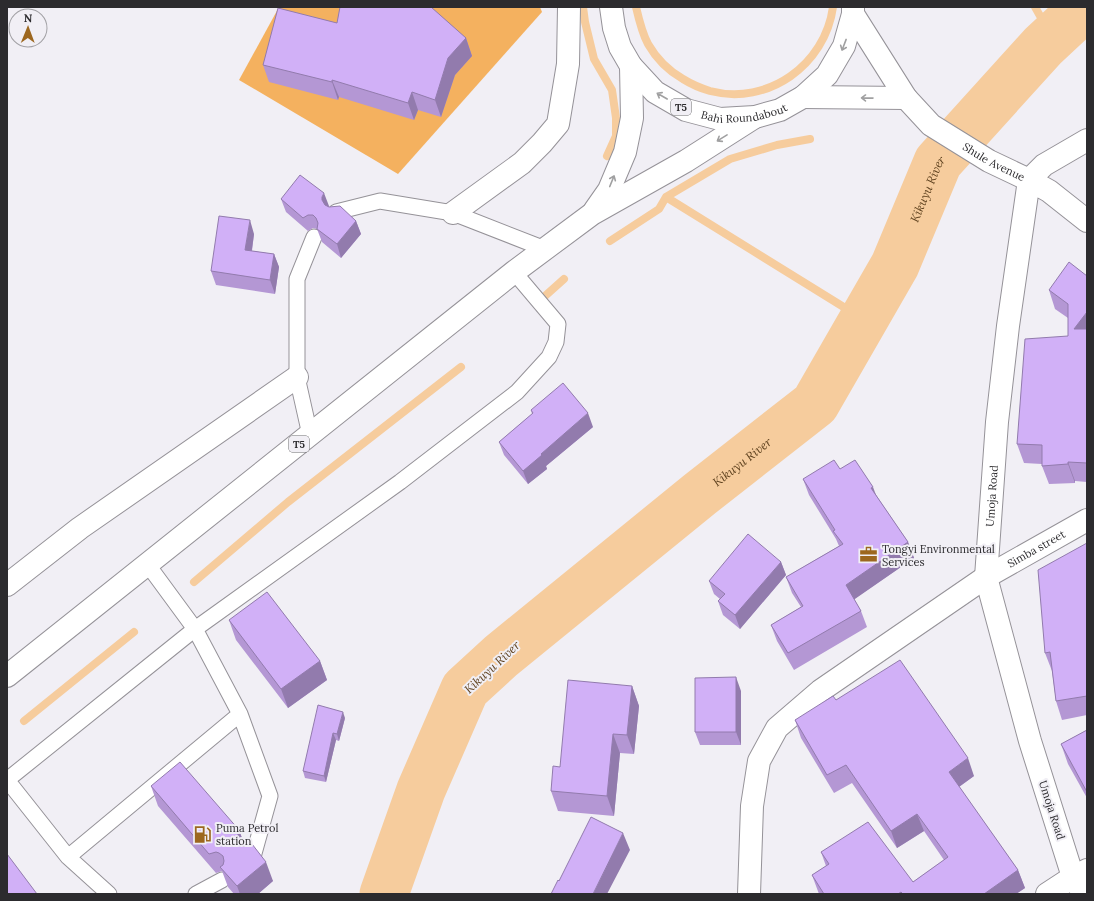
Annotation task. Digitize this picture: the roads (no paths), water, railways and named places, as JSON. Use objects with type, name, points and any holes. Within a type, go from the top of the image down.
[{"type":"main road","points":[[453,213],[522,163],[558,124],[568,64],[569,7]]},
{"type":"main road","name":"Bahi Roundabout","points":[[611,7],[614,28],[620,47],[631,66],[655,92],[686,110],[720,119],[755,117],[780,110],[803,97],[827,75],[844,46],[853,11]]},
{"type":"main road","name":"Shule Avenue","points":[[853,11],[906,98],[931,125],[991,162],[1029,180],[1044,166],[1087,140]]},
{"type":"main road","name":"T5","points":[[592,214],[609,190],[625,152],[632,118],[631,66]]},
{"type":"main road","points":[[803,97],[906,98]]},
{"type":"main road","name":"T5","points":[[7,676],[514,272],[592,214],[686,161],[755,117]]},
{"type":"main road","points":[[1029,180],[1049,191],[1087,221]]},
{"type":"main road","name":"Umoja Road","points":[[1029,180],[1008,326],[999,407],[986,577],[1030,741],[1081,880]]},
{"type":"main road","points":[[7,585],[80,528],[297,377]]},
{"type":"main road","name":"Simba street","points":[[749,894],[752,806],[759,761],[777,728],[820,691],[986,577],[1087,520]]},
{"type":"main road","points":[[1047,894],[1081,880]]},
{"type":"lane","points":[[336,212],[380,201],[453,213],[545,249]]},
{"type":"lane","points":[[310,435],[297,377],[297,279],[314,237]]},
{"type":"lane","points":[[109,894],[68,857],[7,780],[195,629],[412,473],[517,392],[549,357],[556,342],[558,324],[514,272]]},
{"type":"lane","points":[[148,565],[195,629],[240,714],[270,796],[253,857]]},
{"type":"lane","points":[[68,857],[240,714]]},
{"type":"lane","points":[[196,894],[222,880]]},
{"type":"waterway","points":[[583,7],[594,59],[612,90],[616,118],[616,136],[607,156]]},
{"type":"waterway","points":[[636,7],[642,31],[648,44],[668,68],[689,83],[710,91],[732,94],[753,92],[772,86],[790,76],[806,63],[819,47],[828,28],[833,7]]},
{"type":"waterway","points":[[1035,7],[1052,37]]},
{"type":"waterway","name":"Kikuyu River","points":[[384,894],[421,790],[465,689],[501,656],[700,494],[815,404],[895,265],[938,162],[1043,46],[1085,7]]},
{"type":"waterway","points":[[610,241],[659,209],[666,197],[730,159],[777,145],[810,139]]},
{"type":"waterway","points":[[666,197],[863,319]]},
{"type":"waterway","points":[[545,296],[564,279]]},
{"type":"waterway","points":[[194,582],[288,502],[461,367]]},
{"type":"waterway","points":[[24,721],[134,632]]},
{"type":"place","name":"Tongyi Environmental Services","points":[[869,555]]},
{"type":"place","name":"Puma Petrol station","points":[[203,834]]}]
